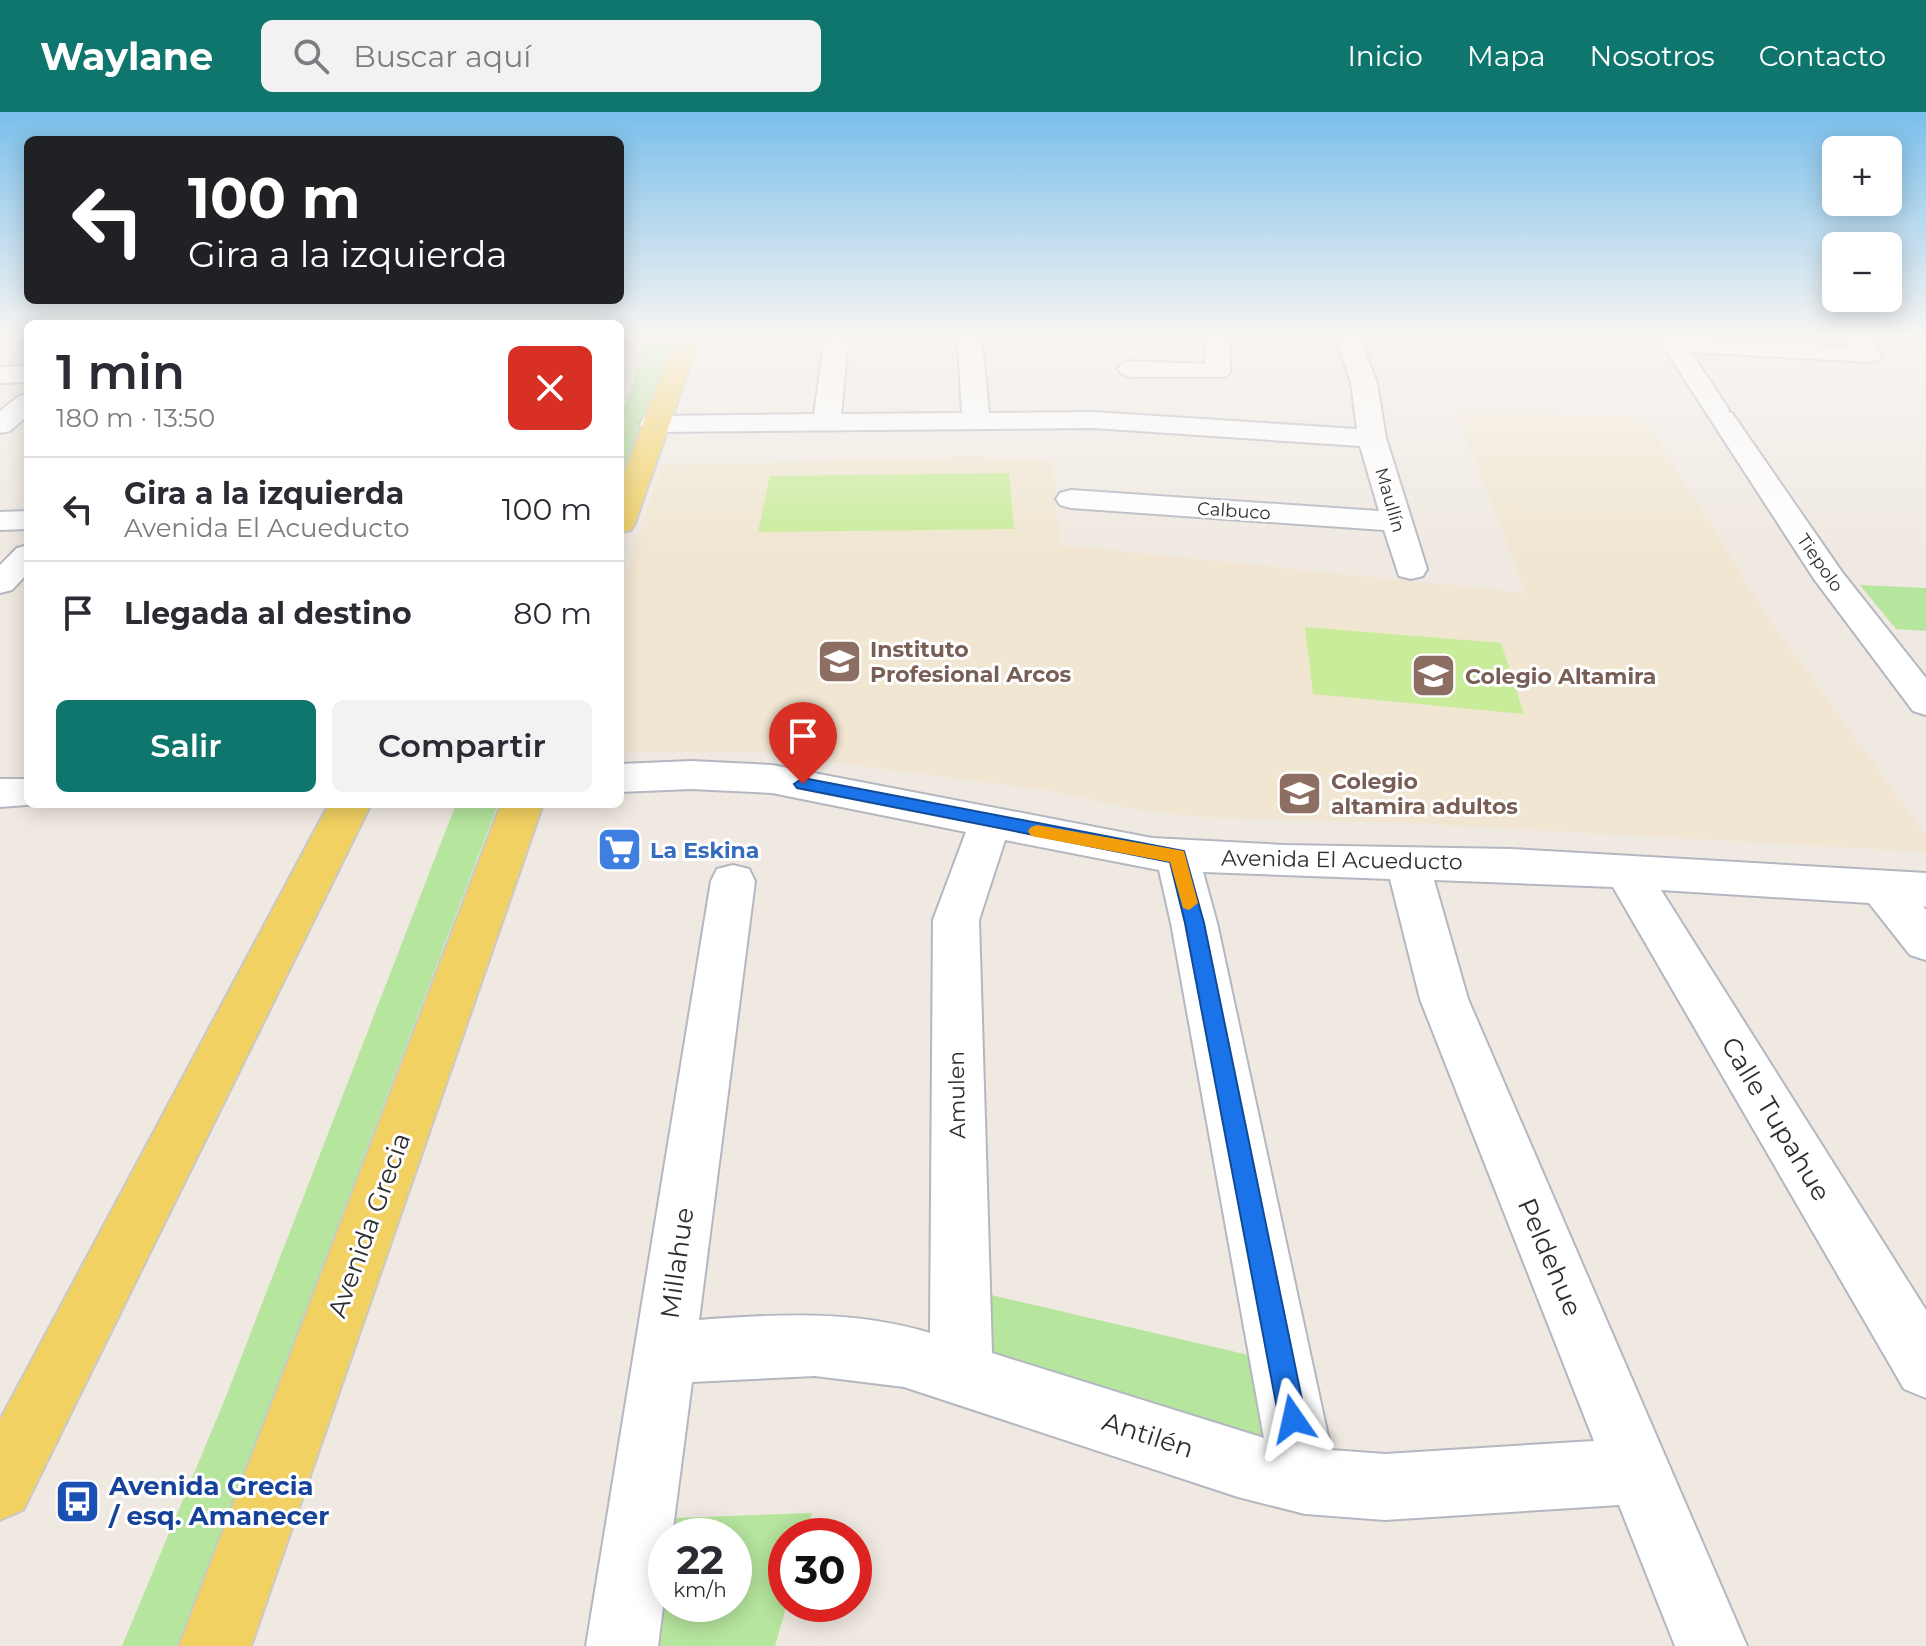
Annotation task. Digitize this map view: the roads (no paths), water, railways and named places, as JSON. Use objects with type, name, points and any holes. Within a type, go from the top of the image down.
[{"type":"main road","points":[[624,511],[660,409]]},
{"type":"main road","points":[[0,1487],[348,808]]},
{"type":"main road","name":"Avenida Grecia","points":[[215,1646],[521,808]]},
{"type":"street","points":[[0,425],[20,409]]},
{"type":"street","points":[[827,422],[829,409]]},
{"type":"street","points":[[975,409],[976,420]]},
{"type":"street","points":[[1135,409],[1136,421]]},
{"type":"street","name":"Maullín","points":[[1368,409],[1372,438],[1411,569]]},
{"type":"street","name":"Tiepolo","points":[[1715,409],[1830,579],[1926,703]]},
{"type":"street","points":[[654,424],[1136,421],[1372,438]]},
{"type":"street","points":[[0,441],[24,441]]},
{"type":"street","name":"Calbuco","points":[[1071,499],[1397,522]]},
{"type":"street","points":[[0,521],[24,520]]},
{"type":"street","points":[[0,583],[24,559]]},
{"type":"street","name":"Avenida El Acueducto","points":[[624,778],[691,775],[772,779],[1152,854],[1626,871],[1926,890]]},
{"type":"street","points":[[0,793],[24,793]]},
{"type":"street","name":"Amulen","points":[[961,1375],[956,920],[973,864],[991,822]]},
{"type":"street","points":[[1177,856],[1194,923],[1305,1481]]},
{"type":"street","name":"Peldehue","points":[[1407,861],[1444,999],[1711,1646]]},
{"type":"street","name":"Calle Tupahue","points":[[1626,871],[1926,1367]]},
{"type":"street","name":"Millahue","points":[[622,1646],[733,881]]},
{"type":"street","points":[[1881,887],[1926,942]]},
{"type":"street","name":"Antilén","points":[[664,1353],[838,1344],[904,1356],[1238,1464],[1305,1481],[1385,1487],[1639,1471]]},
{"type":"place","name":"Instituto Profesional Arcos","points":[[839,662]]},
{"type":"place","name":"Colegio Altamira","points":[[1434,676]]},
{"type":"place","name":"Colegio altamira adultos","points":[[1300,794]]},
{"type":"place","name":"La Eskina","points":[[619,850]]},
{"type":"place","name":"Avenida Grecia / esq. Amanecer","points":[[78,1501]]}]
